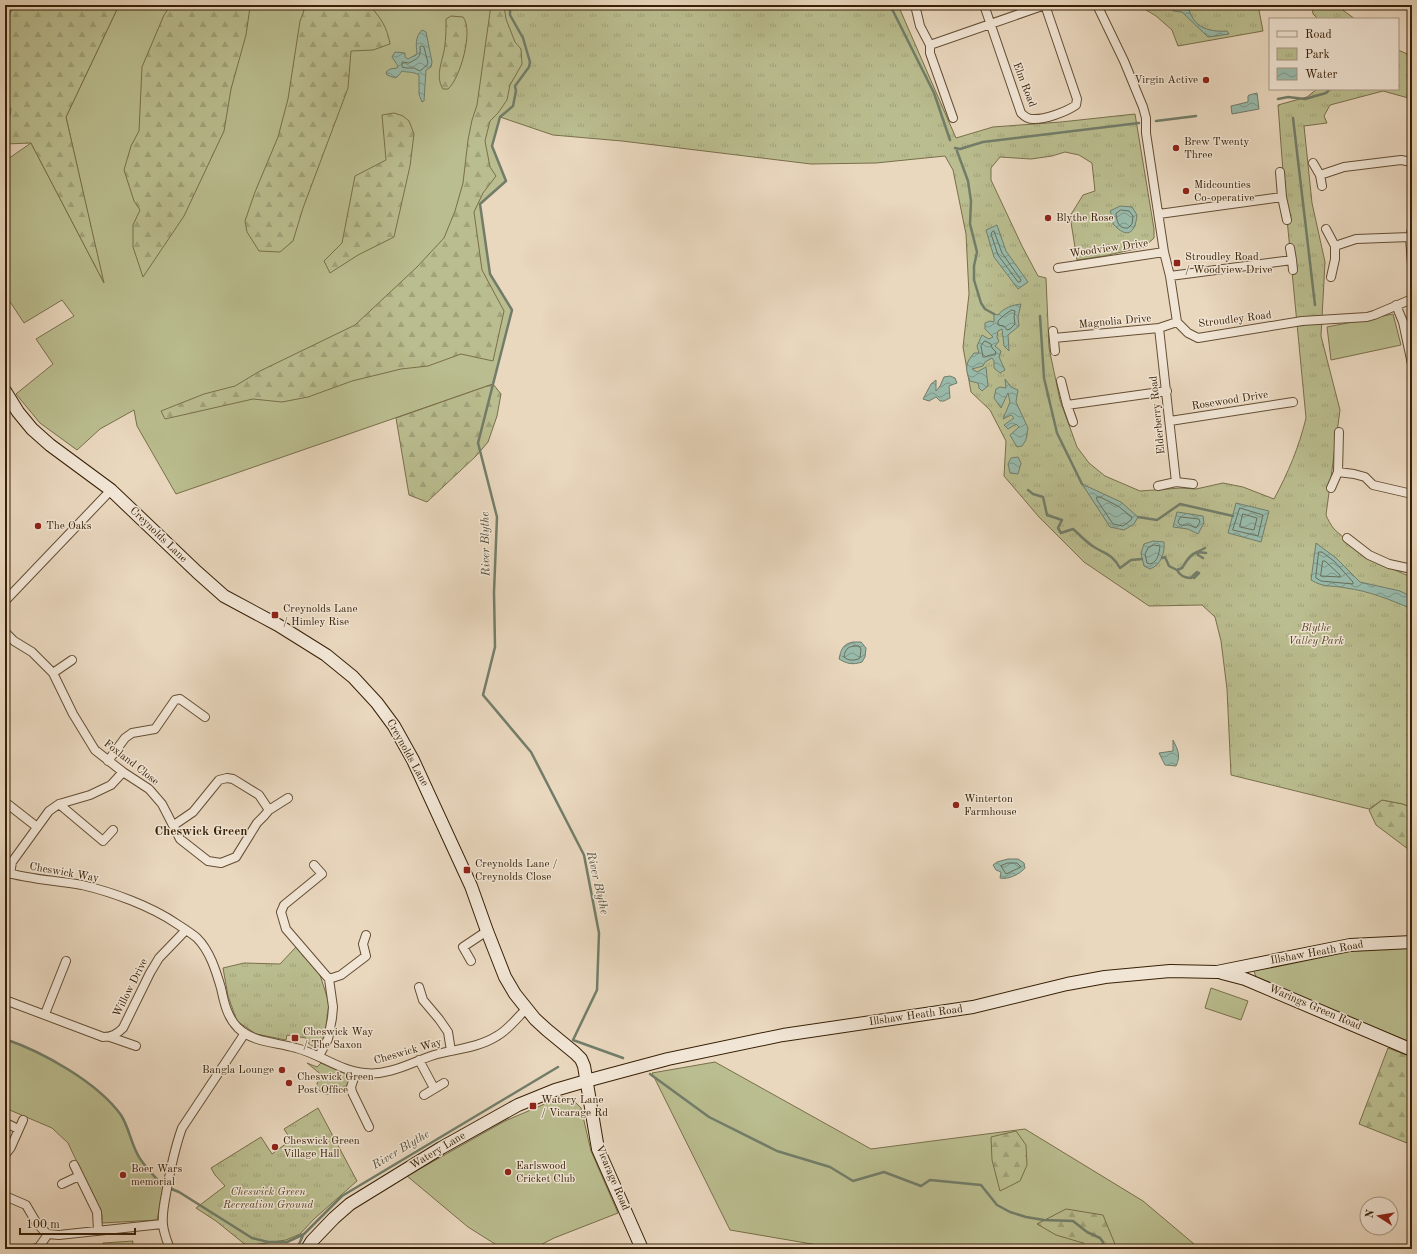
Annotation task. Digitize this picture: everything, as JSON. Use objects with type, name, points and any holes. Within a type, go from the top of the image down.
[{"type":"street","points":[[915,5],[920,26],[930,45],[930,53],[953,118]]},
{"type":"street","points":[[984,5],[990,24]]},
{"type":"street","points":[[930,45],[1045,5]]},
{"type":"street","name":"Elm Road","points":[[990,24],[1021,113],[1032,119],[1059,114],[1076,105],[1077,99],[1045,5]]},
{"type":"street","points":[[1097,5],[1124,61],[1146,114],[1146,133],[1164,252],[1170,276],[1177,322]]},
{"type":"street","points":[[1320,175],[1344,167],[1402,160],[1412,162]]},
{"type":"street","points":[[1313,163],[1320,175],[1322,186]]},
{"type":"street","points":[[1280,172],[1282,196],[1287,220]]},
{"type":"street","points":[[1159,214],[1282,196]]},
{"type":"street","points":[[1326,229],[1335,246],[1335,259],[1331,277]]},
{"type":"street","points":[[1335,246],[1356,239],[1411,233],[1412,265]]},
{"type":"street","points":[[1290,248],[1293,270]]},
{"type":"street","name":"Woodview Drive","points":[[1058,268],[1164,252]]},
{"type":"street","points":[[1170,276],[1292,260]]},
{"type":"street","name":"Stroudley Road","points":[[1177,322],[1188,333],[1198,338],[1302,321],[1374,316],[1412,299]]},
{"type":"street","points":[[1396,305],[1403,322],[1412,364]]},
{"type":"street","name":"Magnolia Drive","points":[[1055,350],[1053,335],[1159,328],[1177,322]]},
{"type":"street","name":"Elderberry Road","points":[[1159,328],[1176,482]]},
{"type":"street","points":[[1061,381],[1073,422]]},
{"type":"street","name":"Creynolds Lane","points":[[5,391],[18,412],[32,430],[111,490],[224,596],[278,625],[326,655],[353,677],[377,703],[394,726],[413,760],[471,886],[505,977],[526,1009],[547,1030],[581,1059],[584,1066],[586,1080]]},
{"type":"street","points":[[1067,405],[1167,391]]},
{"type":"street","name":"Rosewood Drive","points":[[1170,421],[1293,402]]},
{"type":"street","points":[[1331,488],[1338,472],[1339,432]]},
{"type":"street","points":[[1338,472],[1365,478],[1373,486],[1412,494]]},
{"type":"street","points":[[1158,486],[1176,482],[1193,484]]},
{"type":"street","points":[[5,601],[111,490]]},
{"type":"street","points":[[1348,538],[1369,556],[1412,569]]},
{"type":"street","name":"Foxland Close","points":[[5,632],[14,641],[32,652],[53,673],[73,714],[95,750],[123,772],[149,789],[162,804],[180,839],[208,861],[221,862],[236,857],[258,823],[269,810],[288,798]]},
{"type":"street","points":[[53,673],[72,660]]},
{"type":"street","points":[[108,761],[125,738],[132,733],[155,729],[175,700],[180,699],[205,717]]},
{"type":"street","points":[[7,873],[12,862],[49,811],[60,804],[90,795],[111,785],[123,772]]},
{"type":"street","points":[[174,825],[193,812],[219,780],[227,778],[233,779],[259,796],[269,810]]},
{"type":"street","points":[[5,802],[37,827]]},
{"type":"street","points":[[60,804],[103,841],[113,830]]},
{"type":"street","points":[[314,865],[322,874],[284,905],[281,912],[286,929],[329,979],[333,1007],[332,1018],[328,1038],[319,1056]]},
{"type":"street","name":"Cheswick Way","points":[[7,873],[32,879],[82,886],[110,892],[175,922],[197,938],[205,948],[216,973],[229,1016],[238,1028],[260,1040],[294,1047],[319,1056],[345,1069],[356,1072],[365,1074],[380,1073],[419,1060],[480,1044],[498,1036],[526,1009]]},
{"type":"street","name":"Willow Drive","points":[[110,1037],[118,1033],[123,1028],[159,958],[186,930]]},
{"type":"street","points":[[471,961],[463,947],[487,931]]},
{"type":"street","points":[[329,979],[341,975],[366,956],[364,944],[366,935]]},
{"type":"street","name":"Illshaw Heath Road","points":[[586,1080],[782,1035],[973,1007],[1067,984],[1105,977],[1170,970],[1217,972],[1350,945],[1412,942]]},
{"type":"street","points":[[45,1014],[66,962]]},
{"type":"street","points":[[1245,979],[1247,966]]},
{"type":"street","name":"Warings Green Road","points":[[1217,972],[1245,979],[1412,1050]]},
{"type":"street","points":[[419,987],[423,1000],[448,1032],[452,1051]]},
{"type":"street","points":[[5,1000],[103,1037],[110,1037],[136,1046]]},
{"type":"street","points":[[170,1249],[162,1224],[171,1163],[182,1128],[245,1033]]},
{"type":"street","points":[[419,1060],[434,1088]]},
{"type":"street","points":[[356,1072],[351,1087],[352,1092],[369,1127]]},
{"type":"street","name":"Watery Lane","points":[[307,1249],[334,1218],[350,1204],[518,1105],[555,1090],[586,1080]]},
{"type":"street","name":"Vicarage Road","points":[[586,1080],[598,1149],[642,1249]]},
{"type":"street","points":[[424,1095],[444,1083]]},
{"type":"street","points":[[5,1155],[11,1147],[22,1120]]},
{"type":"street","points":[[8,1124],[18,1129]]},
{"type":"street","points":[[74,1165],[98,1212],[98,1230]]},
{"type":"street","points":[[62,1184],[79,1176]]},
{"type":"street","points":[[5,1196],[26,1205],[36,1222],[48,1234],[162,1224]]},
{"type":"street","points":[[34,1249],[39,1247],[48,1234]]},
{"type":"green space","points":[[5,5],[119,5],[66,117],[104,283],[31,143],[5,144],[11,109],[5,101]]},
{"type":"green space","points":[[119,5],[510,5],[510,15],[523,38],[530,62],[529,67],[515,86],[516,92],[513,106],[500,117],[492,146],[506,181],[480,204],[490,274],[512,310],[493,384],[176,494],[137,426],[134,410],[100,429],[77,450],[40,423],[16,394],[53,364],[36,339],[74,316],[62,300],[24,323],[5,294],[5,161],[31,143],[103,281],[66,117]]},
{"type":"green space","points":[[171,5],[266,5],[250,7],[246,35],[231,89],[224,131],[184,216],[143,277],[133,247],[133,225],[140,210],[134,201],[124,170],[131,146],[139,131],[142,67],[164,15]]},
{"type":"green space","points":[[306,5],[369,5],[383,23],[390,44],[373,50],[351,51],[348,88],[303,208],[293,241],[280,252],[259,251],[247,232],[245,221],[255,192],[278,137],[288,99],[300,21]]},
{"type":"green space","points":[[491,5],[504,5],[506,19],[515,42],[521,49],[522,64],[510,85],[507,100],[490,121],[485,141],[490,167],[496,176],[483,193],[474,212],[482,270],[504,311],[493,361],[461,354],[428,366],[401,369],[352,381],[308,397],[282,402],[253,399],[165,419],[161,411],[204,394],[235,386],[260,371],[355,325],[417,267],[444,238],[455,211],[463,183],[468,140],[477,105]]},
{"type":"green space","name":"Blythe Valley Park","points":[[510,5],[898,5],[956,138],[993,127],[1061,122],[1135,114],[1154,229],[1154,238],[1144,247],[1104,256],[1077,260],[1070,216],[1083,195],[1095,191],[1092,163],[1079,155],[1065,152],[1052,156],[1031,159],[1000,157],[991,168],[991,180],[1022,246],[1038,276],[1046,278],[1049,348],[1060,400],[1077,447],[1089,463],[1105,476],[1140,491],[1181,488],[1196,489],[1223,483],[1243,487],[1274,499],[1293,460],[1306,418],[1285,198],[1278,105],[1307,97],[1316,90],[1399,90],[1399,50],[1412,56],[1412,99],[1383,91],[1330,105],[1324,116],[1327,123],[1304,126],[1312,203],[1325,262],[1321,336],[1340,410],[1326,515],[1334,529],[1350,543],[1392,569],[1412,577],[1412,808],[1403,804],[1382,800],[1369,809],[1231,775],[1227,689],[1221,641],[1215,617],[1202,605],[1149,606],[1084,562],[1039,517],[1004,476],[1006,441],[990,410],[971,392],[963,347],[969,294],[966,234],[953,170],[945,156],[876,163],[811,164],[622,141],[553,135],[500,117],[513,106],[516,91],[515,86],[529,67],[530,62],[523,38],[510,15]]},
{"type":"green space","points":[[1138,5],[1258,5],[1263,31],[1178,46],[1172,30],[1156,16]]},
{"type":"green space","points":[[1312,5],[1336,5],[1354,18],[1317,18],[1313,14]]},
{"type":"green space","points":[[451,16],[463,17],[466,23],[466,43],[461,65],[453,84],[448,89],[443,89],[440,84],[439,73],[445,44],[446,19]]},
{"type":"green space","points":[[394,113],[403,116],[409,121],[414,134],[410,166],[394,237],[358,255],[330,273],[324,261],[342,243],[355,176],[386,160],[382,115]]},
{"type":"green space","points":[[1393,314],[1401,345],[1331,360],[1327,327]]},
{"type":"green space","points":[[493,384],[501,394],[497,416],[488,442],[476,456],[427,502],[409,495],[396,418]]},
{"type":"green space","points":[[1382,800],[1403,804],[1412,808],[1412,849],[1408,849],[1376,825],[1369,810]]},
{"type":"green space","points":[[296,947],[320,975],[329,1003],[325,1035],[319,1046],[314,1047],[308,1043],[306,1038],[287,1035],[286,1040],[256,1034],[237,1021],[228,996],[223,968],[244,963],[280,964]]},
{"type":"green space","points":[[1412,947],[1412,1043],[1256,978],[1254,970],[1326,953]]},
{"type":"green space","points":[[1211,988],[1248,1001],[1241,1020],[1205,1008]]},
{"type":"green space","points":[[5,1039],[35,1051],[69,1070],[100,1092],[112,1104],[124,1121],[137,1153],[145,1165],[164,1186],[157,1220],[102,1223],[102,1215],[68,1143],[52,1128],[5,1108]]},
{"type":"green space","points":[[1388,1048],[1412,1057],[1412,1084],[1409,1088],[1412,1095],[1412,1145],[1359,1124]]},
{"type":"green space","points":[[715,1062],[871,1149],[1025,1129],[1143,1201],[1200,1249],[841,1249],[730,1230],[652,1073]]},
{"type":"green space","points":[[307,1063],[317,1067],[321,1063],[347,1074],[350,1076],[350,1081],[348,1085],[329,1094],[325,1094],[318,1090],[317,1087],[317,1083],[323,1076]]},
{"type":"green space","name":"Earlswood Cricket Club","points":[[561,1097],[571,1098],[581,1108],[591,1151],[618,1213],[554,1238],[533,1249],[503,1249],[468,1227],[407,1176],[505,1121]]},
{"type":"green space","name":"Cheswick Green Recreation Ground","points":[[318,1108],[357,1181],[314,1219],[300,1234],[286,1240],[247,1246],[216,1221],[196,1208],[225,1186],[211,1168],[261,1137],[272,1154],[291,1140],[284,1129]]},
{"type":"green space","points":[[1016,1131],[1026,1145],[1027,1165],[1020,1181],[1000,1191],[992,1160],[991,1137]]},
{"type":"green space","points":[[1066,1209],[1103,1215],[1117,1249],[1086,1249],[1083,1243],[1056,1235],[1037,1224]]},
{"type":"green space","points":[[133,1241],[132,1249],[103,1249],[103,1243]]},
{"type":"water","points":[[5,5],[58,5],[51,9],[15,7],[12,9],[5,24]]},
{"type":"water","points":[[1169,5],[1187,5],[1193,18],[1201,26],[1214,31],[1227,31],[1229,34],[1208,37],[1182,12],[1173,11]]},
{"type":"water","points":[[422,30],[426,32],[432,62],[431,67],[426,70],[424,101],[422,102],[419,94],[419,75],[402,71],[395,78],[387,75],[386,72],[390,69],[397,68],[398,66],[392,57],[395,52],[405,53],[405,57],[408,59],[417,54],[417,38]]},
{"type":"water","points":[[1257,93],[1259,109],[1232,114],[1231,106],[1248,102],[1249,95]]},
{"type":"water","points":[[1120,206],[1132,207],[1137,215],[1134,227],[1130,232],[1122,232],[1113,224],[1113,218],[1110,211]]},
{"type":"water","points":[[997,225],[1006,251],[1028,282],[1018,289],[994,257],[986,230]]},
{"type":"water","points":[[1021,304],[1018,317],[1019,326],[1008,335],[1009,351],[1004,346],[1002,329],[998,331],[997,337],[999,341],[995,346],[1001,351],[999,357],[1005,370],[1000,373],[994,368],[994,361],[992,358],[985,362],[983,366],[972,369],[977,372],[986,367],[988,386],[982,391],[979,388],[978,383],[970,381],[967,373],[967,363],[974,353],[979,353],[977,346],[982,335],[989,339],[993,337],[985,329],[985,323],[990,321],[994,322],[994,314],[998,315],[1008,307]]},
{"type":"water","points":[[950,376],[955,378],[957,383],[949,386],[950,398],[944,401],[940,401],[936,397],[929,401],[923,399],[931,384],[936,380],[936,391],[944,377]]},
{"type":"water","points":[[1005,379],[1011,387],[1018,390],[1016,402],[1028,428],[1026,440],[1022,446],[1017,447],[1010,435],[1019,427],[1016,424],[1008,429],[1004,425],[1014,418],[1011,415],[1003,419],[1010,402],[1008,393],[1001,408],[994,398],[996,389],[1000,387],[1006,388]]},
{"type":"water","points":[[1018,457],[1021,463],[1018,474],[1010,473],[1008,464],[1011,458]]},
{"type":"water","points":[[1082,484],[1121,502],[1138,517],[1134,524],[1124,530],[1110,527]]},
{"type":"water","points":[[1236,503],[1269,511],[1261,542],[1228,533]]},
{"type":"water","points":[[1177,512],[1203,516],[1204,523],[1198,534],[1188,529],[1173,527]]},
{"type":"water","points":[[1153,541],[1164,542],[1164,550],[1160,562],[1150,569],[1144,566],[1141,553],[1144,544]]},
{"type":"water","points":[[1316,543],[1336,558],[1360,582],[1400,591],[1412,597],[1412,609],[1388,599],[1355,589],[1324,585],[1311,580]]},
{"type":"water","points":[[861,642],[866,648],[865,657],[862,662],[850,664],[839,659],[843,648],[847,644]]},
{"type":"water","points":[[1173,740],[1178,753],[1178,762],[1176,766],[1165,765],[1159,753],[1173,751]]},
{"type":"water","points":[[1008,859],[1018,859],[1024,863],[1025,868],[1014,876],[1000,878],[1001,872],[996,870],[993,865],[997,862]]},
{"type":"waterway","name":"River Blythe","points":[[510,5],[510,15],[523,38],[530,62],[529,67],[515,86],[516,91],[513,106],[500,117],[492,146],[506,181],[480,204],[490,274],[512,310],[478,443],[497,517],[494,592],[495,647],[483,695],[531,752],[584,855],[599,933],[597,990],[573,1040],[623,1058]]},
{"type":"waterway","points":[[890,5],[934,93],[950,140]]},
{"type":"waterway","points":[[1278,99],[1288,97],[1305,99],[1326,93],[1329,90]]},
{"type":"waterway","points":[[1156,121],[1196,116]]},
{"type":"waterway","points":[[1293,118],[1315,305]]},
{"type":"waterway","points":[[955,148],[960,149],[983,142],[1139,123]]},
{"type":"waterway","points":[[957,151],[968,181],[971,201],[970,224],[977,252],[974,266],[974,280],[981,303],[985,309],[994,314]]},
{"type":"waterway","points":[[1040,316],[1044,378],[1057,433],[1082,484]]},
{"type":"waterway","points":[[1028,490],[1033,494],[1043,497],[1047,515],[1062,520],[1058,528],[1061,533],[1073,529],[1091,545],[1112,557],[1120,568],[1131,560],[1142,559]]},
{"type":"waterway","points":[[1138,517],[1157,520],[1180,504],[1233,516]]},
{"type":"waterway","points":[[1197,552],[1205,548]]},
{"type":"waterway","points":[[1197,552],[1206,553]]},
{"type":"waterway","points":[[1162,558],[1165,557],[1169,566],[1177,570],[1182,568],[1186,561],[1194,553],[1197,552],[1198,555],[1203,558]]},
{"type":"waterway","points":[[1177,570],[1179,574],[1189,578],[1197,572]]},
{"type":"waterway","points":[[1194,578],[1199,573]]},
{"type":"waterway","points":[[5,1039],[52,1060],[84,1080],[111,1103],[121,1115],[139,1157],[151,1173],[165,1187]]},
{"type":"waterway","name":"River Blythe","points":[[169,1188],[179,1192],[252,1238],[268,1242],[287,1242],[304,1234],[342,1196],[558,1067]]},
{"type":"waterway","points":[[650,1074],[709,1117],[777,1151],[830,1167],[853,1181],[884,1172],[921,1186],[930,1180],[981,1185],[997,1205],[1010,1212],[1026,1217],[1044,1220],[1073,1221],[1087,1232],[1100,1238],[1103,1242],[1101,1249]]},
{"type":"waterway","points":[[297,1249],[303,1235]]},
{"type":"place","name":"Virgin Active","points":[[1206,80]]},
{"type":"place","name":"Brew Twenty Three","points":[[1176,148]]},
{"type":"place","name":"Midcounties Co-operative","points":[[1186,191]]},
{"type":"place","name":"Blythe Rose","points":[[1048,218]]},
{"type":"place","name":"Stroudley Road / Woodview Drive","points":[[1177,263]]},
{"type":"place","name":"The Oaks","points":[[38,526]]},
{"type":"place","name":"Creynolds Lane / Himley Rise","points":[[275,615]]},
{"type":"place","name":"Winterton Farmhouse","points":[[956,805]]},
{"type":"place","name":"Creynolds Lane / Creynolds Close","points":[[467,870]]},
{"type":"place","name":"Cheswick Way / The Saxon","points":[[295,1038]]},
{"type":"place","name":"Bangla Lounge","points":[[282,1070]]},
{"type":"place","name":"Cheswick Green Post Office","points":[[289,1083]]},
{"type":"place","name":"Watery Lane / Vicarage Rd","points":[[533,1106]]},
{"type":"place","name":"Cheswick Green Village Hall","points":[[275,1147]]},
{"type":"place","name":"Earlswood Cricket Club","points":[[508,1172]]},
{"type":"place","name":"Boer Wars memorial","points":[[123,1175]]},
{"type":"district","name":"Cheswick Green","points":[[201,831]]}]
